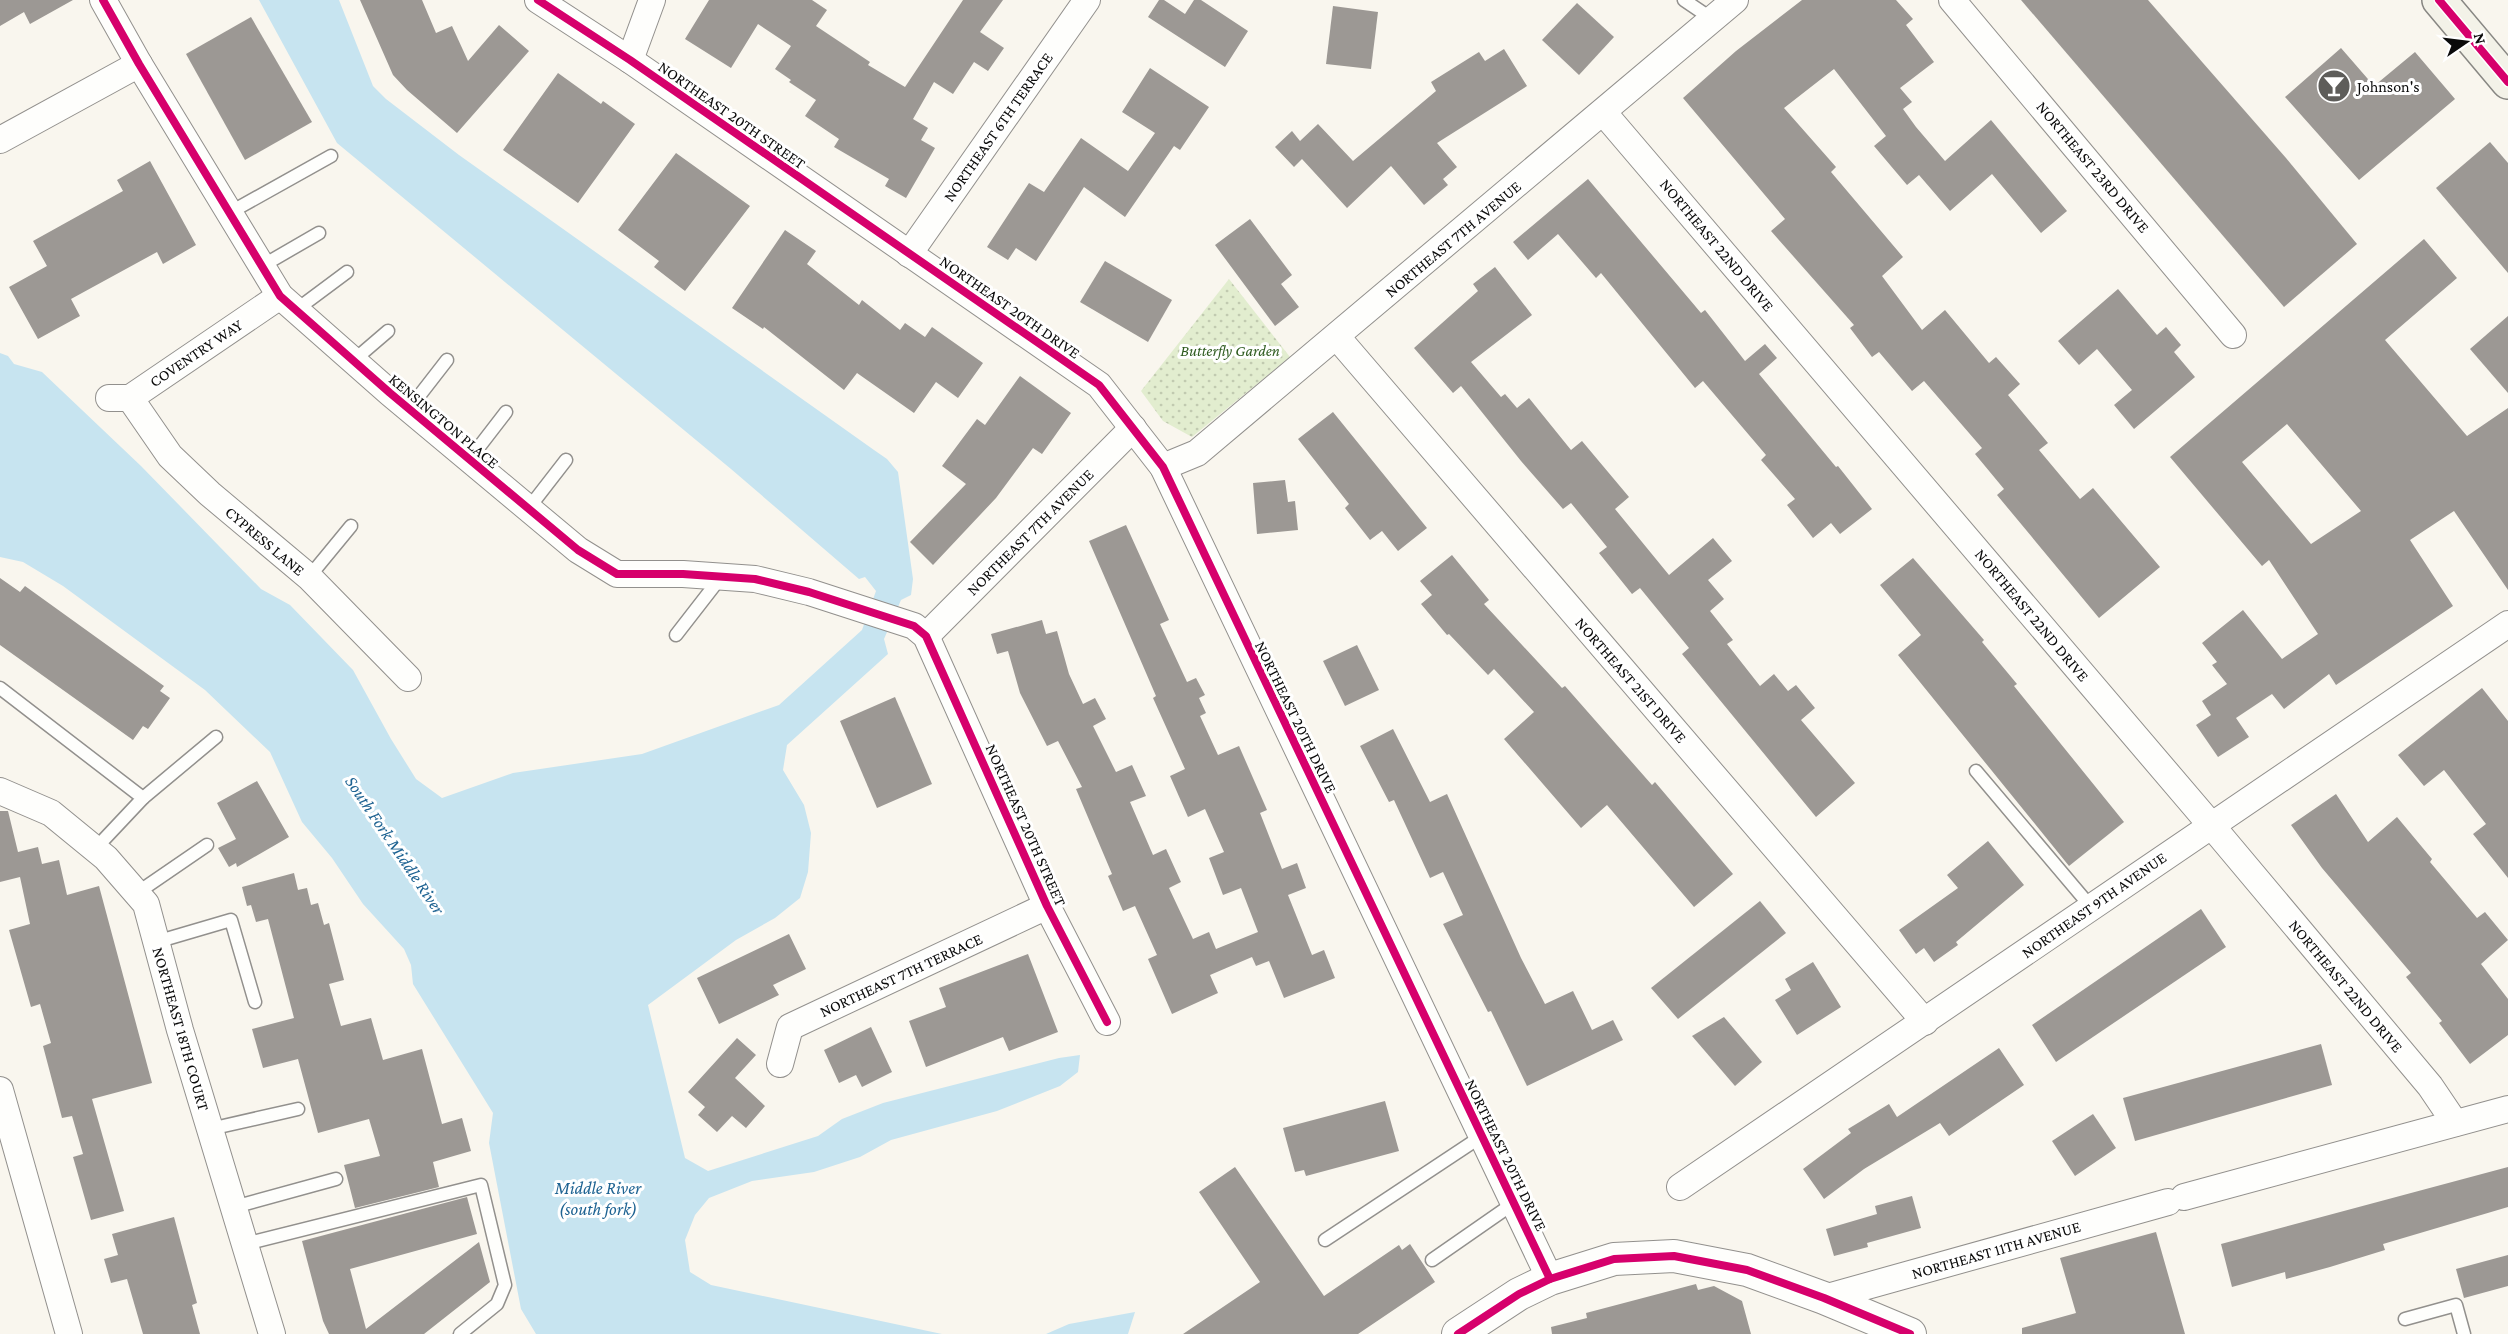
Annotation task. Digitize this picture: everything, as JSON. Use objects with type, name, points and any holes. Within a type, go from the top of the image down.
[{"type":"main road","points":[[2439,0],[2508,82]]},
{"type":"street","name":"KENSINGTON PLACE","points":[[103,0],[139,64],[262,266],[288,303],[409,409],[578,550],[617,574],[755,579],[809,592],[914,626],[926,636]]},
{"type":"street","name":"NORTHEAST 20TH STREET","points":[[538,0],[630,60],[909,254]]},
{"type":"street","points":[[630,60],[652,0]]},
{"type":"street","name":"NORTHEAST 6TH TERRACE","points":[[909,254],[1087,0]]},
{"type":"street","name":"NORTHEAST 7TH AVENUE","points":[[1163,467],[1197,453],[1735,0]]},
{"type":"street","name":"NORTHEAST 23RD DRIVE","points":[[1953,0],[2233,335]]},
{"type":"street","points":[[0,140],[139,64]]},
{"type":"street","name":"NORTHEAST 22ND DRIVE","points":[[1603,112],[2211,825],[2430,1086],[2455,1123]]},
{"type":"street","name":"NORTHEAST 20TH DRIVE","points":[[909,254],[1099,385],[1163,467],[1550,1279]]},
{"type":"street","name":"COVENTRY WAY","points":[[119,398],[288,303]]},
{"type":"street","name":"NORTHEAST 21ST DRIVE","points":[[1337,337],[1925,1022]]},
{"type":"street","name":"CYPRESS LANE","points":[[119,398],[170,456],[210,494],[309,577],[408,678]]},
{"type":"street","name":"NORTHEAST 7TH AVENUE","points":[[926,636],[1133,428]]},
{"type":"street","name":"NORTHEAST 9TH AVENUE","points":[[1680,1187],[2211,825],[2504,635]]},
{"type":"street","name":"NORTHEAST 20TH STREET","points":[[926,636],[1047,906],[1107,1022]]},
{"type":"street","name":"NORTHEAST 18TH COURT","points":[[0,791],[51,813],[106,858],[146,904],[210,1129],[272,1334]]},
{"type":"street","name":"NORTHEAST 7TH TERRACE","points":[[780,1064],[790,1027],[1047,906]]},
{"type":"street","points":[[0,1089],[8,1155],[69,1334]]},
{"type":"street","name":"NORTHEAST 11TH AVENUE","points":[[1824,1298],[2508,1109]]},
{"type":"street","points":[[1458,1334],[1519,1294],[1550,1279],[1614,1260],[1674,1256],[1747,1270],[1824,1298],[1910,1334]]},
{"type":"lane","points":[[1684,0],[1712,19]]},
{"type":"lane","points":[[230,213],[331,156]]},
{"type":"lane","points":[[262,266],[319,233]]},
{"type":"lane","points":[[288,303],[347,272]]},
{"type":"lane","points":[[353,361],[388,331]]},
{"type":"lane","points":[[409,409],[447,360]]},
{"type":"lane","points":[[469,460],[506,412]]},
{"type":"lane","points":[[528,509],[566,460]]},
{"type":"lane","points":[[309,577],[351,526]]},
{"type":"lane","points":[[676,635],[721,576]]},
{"type":"lane","points":[[0,688],[143,798]]},
{"type":"lane","points":[[95,849],[143,798],[216,737]]},
{"type":"lane","points":[[1976,771],[2091,907]]},
{"type":"lane","points":[[137,893],[207,845]]},
{"type":"lane","points":[[156,942],[231,920],[255,1002]]},
{"type":"lane","points":[[210,1129],[298,1109]]},
{"type":"lane","points":[[1325,1240],[1482,1136]]},
{"type":"lane","points":[[234,1207],[336,1179]]},
{"type":"lane","points":[[245,1244],[481,1185],[505,1285],[497,1304],[460,1334]]},
{"type":"lane","points":[[1432,1260],[1514,1203]]},
{"type":"lane","points":[[2404,1319],[2456,1305],[2464,1334]]},
{"type":"green space","name":"Butterfly Garden","points":[[1229,279],[1290,357],[1192,437],[1163,421],[1141,391]]},
{"type":"water","points":[[259,0],[339,0],[373,86],[386,99],[459,155],[887,459],[898,472],[913,579],[911,595],[901,600],[884,639],[888,654],[787,745],[783,770],[804,805],[811,833],[808,872],[800,898],[775,918],[736,940],[648,1005],[685,1158],[708,1171],[818,1136],[842,1119],[883,1103],[1059,1058],[1080,1055],[1078,1072],[1060,1086],[997,1111],[891,1140],[860,1157],[814,1172],[752,1181],[709,1198],[695,1215],[685,1240],[690,1272],[711,1285],[942,1334],[536,1334],[521,1309],[489,1143],[493,1113],[413,984],[411,965],[404,949],[363,904],[332,858],[302,822],[270,752],[205,690],[63,586],[23,562],[0,557],[0,353],[8,356],[14,364],[42,372],[141,466],[261,589],[290,605],[353,670],[416,779],[442,798],[513,773],[642,754],[779,705],[862,630],[876,591],[865,577],[859,579],[731,469],[337,143]]},
{"type":"water","points":[[1135,1312],[1128,1334],[1046,1334],[1069,1324]]},
{"type":"building","points":[[0,0],[73,0],[30,24],[24,12],[0,26]]},
{"type":"building","points":[[360,0],[422,0],[436,33],[452,26],[468,61],[499,25],[529,51],[457,133],[393,75]]},
{"type":"building","points":[[709,0],[812,0],[827,10],[816,26],[870,62],[868,65],[905,87],[963,0],[1003,0],[980,32],[1004,48],[988,71],[974,62],[953,94],[934,82],[913,119],[928,128],[921,140],[935,148],[906,198],[885,186],[889,179],[834,147],[839,139],[805,116],[816,100],[789,82],[791,80],[775,69],[791,46],[758,24],[731,68],[685,39]]},
{"type":"building","points":[[1159,0],[1164,0],[1185,14],[1194,0],[1201,0],[1248,31],[1225,67],[1148,17]]},
{"type":"building","points":[[1802,0],[1896,0],[1913,19],[1906,25],[1934,62],[1900,88],[1912,102],[1903,109],[1916,127],[1945,161],[1991,120],[2067,211],[2041,233],[1992,174],[1950,211],[1919,175],[1907,185],[1874,146],[1886,136],[1834,69],[1784,108],[1836,167],[1831,172],[1903,257],[1882,276],[1922,330],[1945,310],[1989,363],[1996,357],[2020,384],[2008,395],[2048,443],[2039,450],[2080,499],[2093,488],[2160,567],[2099,618],[1997,495],[2004,489],[1975,454],[1982,448],[1924,381],[1912,391],[1879,352],[1872,357],[1850,328],[1854,325],[1771,231],[1785,219],[1683,98],[1736,51]]},
{"type":"building","points":[[2021,0],[2148,0],[2286,158],[2357,244],[2284,307]]},
{"type":"building","points":[[1577,3],[1614,37],[1579,75],[1542,40]]},
{"type":"building","points":[[1333,6],[1378,12],[1371,69],[1326,64]]},
{"type":"building","points":[[251,17],[312,122],[245,160],[186,54]]},
{"type":"building","points":[[2341,48],[2374,86],[2415,52],[2455,99],[2359,180],[2285,97]]},
{"type":"building","points":[[1504,49],[1527,86],[1437,143],[1457,167],[1443,179],[1448,185],[1424,205],[1391,166],[1347,208],[1302,159],[1294,167],[1275,147],[1292,131],[1300,141],[1318,124],[1353,161],[1436,91],[1431,82],[1479,52],[1485,61]]},
{"type":"building","points":[[1150,68],[1209,107],[1180,150],[1174,146],[1125,217],[1084,187],[1036,261],[1016,248],[1008,260],[987,247],[1029,183],[1044,192],[1081,138],[1128,171],[1155,133],[1122,112]]},
{"type":"building","points":[[558,73],[601,104],[603,101],[635,124],[578,203],[503,150]]},
{"type":"building","points":[[2490,142],[2508,163],[2508,273],[2436,188]]},
{"type":"building","points":[[676,153],[750,206],[685,291],[654,267],[659,261],[618,230]]},
{"type":"building","points":[[150,161],[196,245],[163,264],[157,252],[71,299],[80,316],[38,339],[9,287],[47,266],[33,241],[123,191],[117,180]]},
{"type":"building","points":[[1588,179],[1701,313],[1705,310],[1745,361],[1765,344],[1777,358],[1759,374],[1872,509],[1840,534],[1831,523],[1813,538],[1787,505],[1795,499],[1761,460],[1766,455],[1703,381],[1695,388],[1601,273],[1596,278],[1558,234],[1528,260],[1513,242]]},
{"type":"building","points":[[1250,219],[1292,275],[1281,284],[1299,307],[1275,326],[1215,245]]},
{"type":"building","points":[[785,230],[816,251],[807,264],[859,305],[862,300],[900,330],[905,323],[925,337],[932,327],[983,363],[958,398],[936,382],[914,413],[857,373],[844,390],[764,327],[763,329],[732,308]]},
{"type":"building","points":[[2424,239],[2457,278],[2385,340],[2467,436],[2508,408],[2508,590],[2454,511],[2410,540],[2453,606],[2336,685],[2329,674],[2284,709],[2272,694],[2236,718],[2249,737],[2218,757],[2196,725],[2211,715],[2202,701],[2227,684],[2212,665],[2217,662],[2202,643],[2243,610],[2282,659],[2318,634],[2269,560],[2262,566],[2170,457]],"holes":[[[2287,424],[2361,511],[2311,544],[2242,462]]]},
{"type":"building","points":[[1105,261],[1172,300],[1148,342],[1080,302]]},
{"type":"building","points":[[1495,267],[1532,315],[1471,362],[1501,397],[1505,394],[1517,408],[1529,398],[1571,450],[1582,441],[1629,497],[1615,509],[1669,575],[1713,538],[1732,561],[1708,580],[1724,599],[1710,611],[1733,640],[1727,644],[1760,686],[1774,674],[1788,691],[1796,685],[1815,708],[1801,720],[1855,783],[1816,817],[1682,654],[1689,648],[1640,588],[1632,594],[1599,553],[1607,547],[1571,503],[1563,509],[1461,386],[1453,393],[1414,348],[1478,291],[1473,284]]},
{"type":"building","points":[[2118,289],[2157,335],[2166,327],[2181,345],[2174,352],[2195,377],[2134,429],[2114,405],[2132,390],[2097,349],[2079,365],[2058,341]]},
{"type":"building","points":[[2508,316],[2508,393],[2470,349]]},
{"type":"building","points":[[1020,376],[1071,413],[1042,454],[1033,448],[996,498],[933,565],[910,542],[966,484],[942,466],[977,419],[985,425]]},
{"type":"building","points":[[1333,412],[1427,528],[1398,551],[1382,531],[1370,540],[1345,508],[1349,504],[1298,439]]},
{"type":"building","points":[[1285,480],[1288,502],[1295,501],[1298,530],[1257,534],[1253,483]]},
{"type":"building","points":[[1126,525],[1169,620],[1160,624],[1187,682],[1196,678],[1205,695],[1199,698],[1206,713],[1200,716],[1218,755],[1239,746],[1267,810],[1260,813],[1282,869],[1297,863],[1306,888],[1288,895],[1312,955],[1324,950],[1335,978],[1284,998],[1269,961],[1256,966],[1252,957],[1210,975],[1218,993],[1172,1014],[1148,959],[1157,955],[1135,906],[1123,911],[1108,876],[1112,874],[1076,789],[1082,787],[1058,741],[1047,746],[1020,693],[1008,651],[997,654],[991,634],[1042,620],[1046,634],[1057,631],[1069,674],[1083,704],[1095,698],[1106,719],[1093,726],[1116,772],[1132,765],[1146,796],[1130,802],[1153,855],[1166,849],[1181,882],[1169,888],[1193,939],[1209,932],[1216,949],[1258,932],[1241,888],[1223,895],[1209,858],[1224,852],[1205,809],[1188,817],[1170,776],[1185,769],[1153,698],[1156,696],[1089,541]]},
{"type":"building","points":[[1452,555],[1489,600],[1484,604],[1562,688],[1565,686],[1652,785],[1655,782],[1733,874],[1694,907],[1607,805],[1581,828],[1504,739],[1534,712],[1494,669],[1488,675],[1449,634],[1447,635],[1421,604],[1432,595],[1420,581]]},
{"type":"building","points":[[1913,558],[1984,640],[1982,642],[2017,684],[2014,686],[2124,822],[2069,866],[1898,655],[1921,635],[1880,585]]},
{"type":"building","points":[[0,578],[20,592],[25,586],[164,686],[160,691],[170,698],[148,729],[143,726],[133,740],[0,645]]},
{"type":"building","points":[[1357,645],[1379,690],[1345,706],[1323,661]]},
{"type":"building","points":[[2482,688],[2508,721],[2508,878],[2473,834],[2486,824],[2444,770],[2424,786],[2398,755]]},
{"type":"building","points":[[895,697],[932,784],[877,808],[840,721]]},
{"type":"building","points":[[1393,729],[1430,802],[1447,794],[1521,958],[1545,1004],[1573,991],[1592,1030],[1613,1020],[1623,1040],[1527,1086],[1491,1011],[1488,1012],[1443,924],[1463,915],[1443,872],[1430,878],[1394,800],[1389,802],[1360,746]]},
{"type":"building","points":[[257,781],[289,837],[237,867],[236,863],[229,867],[218,848],[236,839],[217,803]]},
{"type":"building","points":[[2336,794],[2368,842],[2397,817],[2432,859],[2430,862],[2477,918],[2485,912],[2508,940],[2481,964],[2508,999],[2508,1035],[2470,1064],[2439,1023],[2442,1021],[2406,977],[2411,973],[2322,868],[2291,825]]},
{"type":"building","points":[[0,811],[8,811],[18,852],[38,847],[42,864],[59,860],[67,895],[99,886],[152,1083],[92,1099],[124,1211],[91,1220],[73,1157],[83,1154],[72,1116],[62,1118],[43,1046],[51,1043],[40,1004],[31,1007],[9,930],[30,924],[20,877],[0,882]]},
{"type":"building","points":[[1988,841],[2024,885],[1956,942],[1958,945],[1934,962],[1924,948],[1916,954],[1899,930],[1958,888],[1947,875]]},
{"type":"building","points":[[294,873],[298,890],[307,888],[311,905],[318,903],[324,925],[329,923],[344,980],[329,984],[341,1026],[371,1018],[383,1060],[422,1049],[442,1124],[462,1118],[471,1151],[433,1162],[439,1187],[355,1208],[344,1165],[380,1156],[369,1119],[318,1133],[298,1059],[263,1068],[252,1029],[294,1018],[268,919],[256,922],[251,905],[247,906],[242,887]]},
{"type":"building","points":[[1760,901],[1786,933],[1678,1019],[1651,988]]},
{"type":"building","points":[[2201,909],[2226,947],[2056,1062],[2032,1025]]},
{"type":"building","points":[[789,934],[806,969],[773,985],[779,995],[719,1024],[697,978]]},
{"type":"building","points":[[1028,954],[1058,1032],[1009,1051],[1003,1037],[926,1067],[909,1021],[946,1007],[939,988]]},
{"type":"building","points":[[1813,962],[1841,1007],[1797,1035],[1775,1000],[1791,990],[1785,979]]},
{"type":"building","points":[[1724,1017],[1762,1062],[1735,1086],[1692,1036]]},
{"type":"building","points":[[871,1027],[892,1072],[862,1087],[856,1075],[839,1083],[824,1050]]},
{"type":"building","points":[[737,1038],[756,1055],[735,1078],[765,1106],[746,1128],[732,1116],[717,1132],[698,1115],[705,1107],[688,1092]]},
{"type":"building","points":[[2321,1044],[2332,1085],[2135,1141],[2123,1098]]},
{"type":"building","points":[[1999,1048],[2024,1085],[1949,1136],[1940,1123],[1864,1169],[1824,1199],[1803,1169],[1851,1133],[1848,1129],[1889,1104],[1897,1117]]},
{"type":"building","points":[[1385,1101],[1399,1151],[1306,1176],[1304,1170],[1295,1172],[1283,1128]]},
{"type":"building","points":[[2093,1114],[2116,1148],[2075,1176],[2052,1141]]},
{"type":"building","points":[[1235,1167],[1324,1296],[1399,1245],[1402,1250],[1410,1244],[1435,1282],[1358,1334],[1183,1334],[1260,1282],[1199,1192]]},
{"type":"building","points":[[2508,1167],[2508,1207],[2383,1244],[2385,1250],[2330,1267],[2286,1279],[2285,1272],[2232,1287],[2221,1244]]},
{"type":"building","points":[[1912,1196],[1921,1228],[1867,1243],[1868,1247],[1834,1256],[1826,1229],[1877,1214],[1875,1206]]},
{"type":"building","points":[[467,1197],[477,1234],[350,1269],[366,1329],[479,1242],[490,1282],[424,1334],[329,1334],[323,1321],[302,1241]]},
{"type":"building","points":[[174,1217],[197,1303],[192,1305],[200,1334],[143,1334],[127,1279],[111,1283],[104,1259],[118,1255],[112,1234]]},
{"type":"building","points":[[2156,1232],[2185,1334],[2022,1334],[2022,1328],[2076,1313],[2060,1258]]},
{"type":"building","points":[[2508,1255],[2508,1286],[2464,1298],[2456,1269]]},
{"type":"building","points":[[1696,1284],[1698,1290],[1714,1286],[1742,1301],[1751,1334],[1552,1334],[1551,1327],[1587,1318],[1586,1313]]},
{"type":"cycle path","points":[[103,0],[139,64],[280,296],[390,393],[578,550],[617,574],[683,574],[755,579],[809,592],[914,626],[926,636],[1047,906],[1107,1022]]},
{"type":"cycle path","points":[[538,0],[630,60],[1099,385],[1163,467],[1550,1279]]},
{"type":"cycle path","points":[[2439,0],[2508,82]]},
{"type":"cycle path","points":[[1458,1334],[1519,1294],[1550,1279],[1614,1259],[1674,1256],[1747,1270],[1824,1298],[1910,1334]]},
{"type":"place","name":"Johnson's","points":[[2334,86]]},
{"type":"water label","name":"South Fork Middle River","points":[[395,845]]},
{"type":"water label","name":"Middle River (south fork)","points":[[598,1198]]}]
